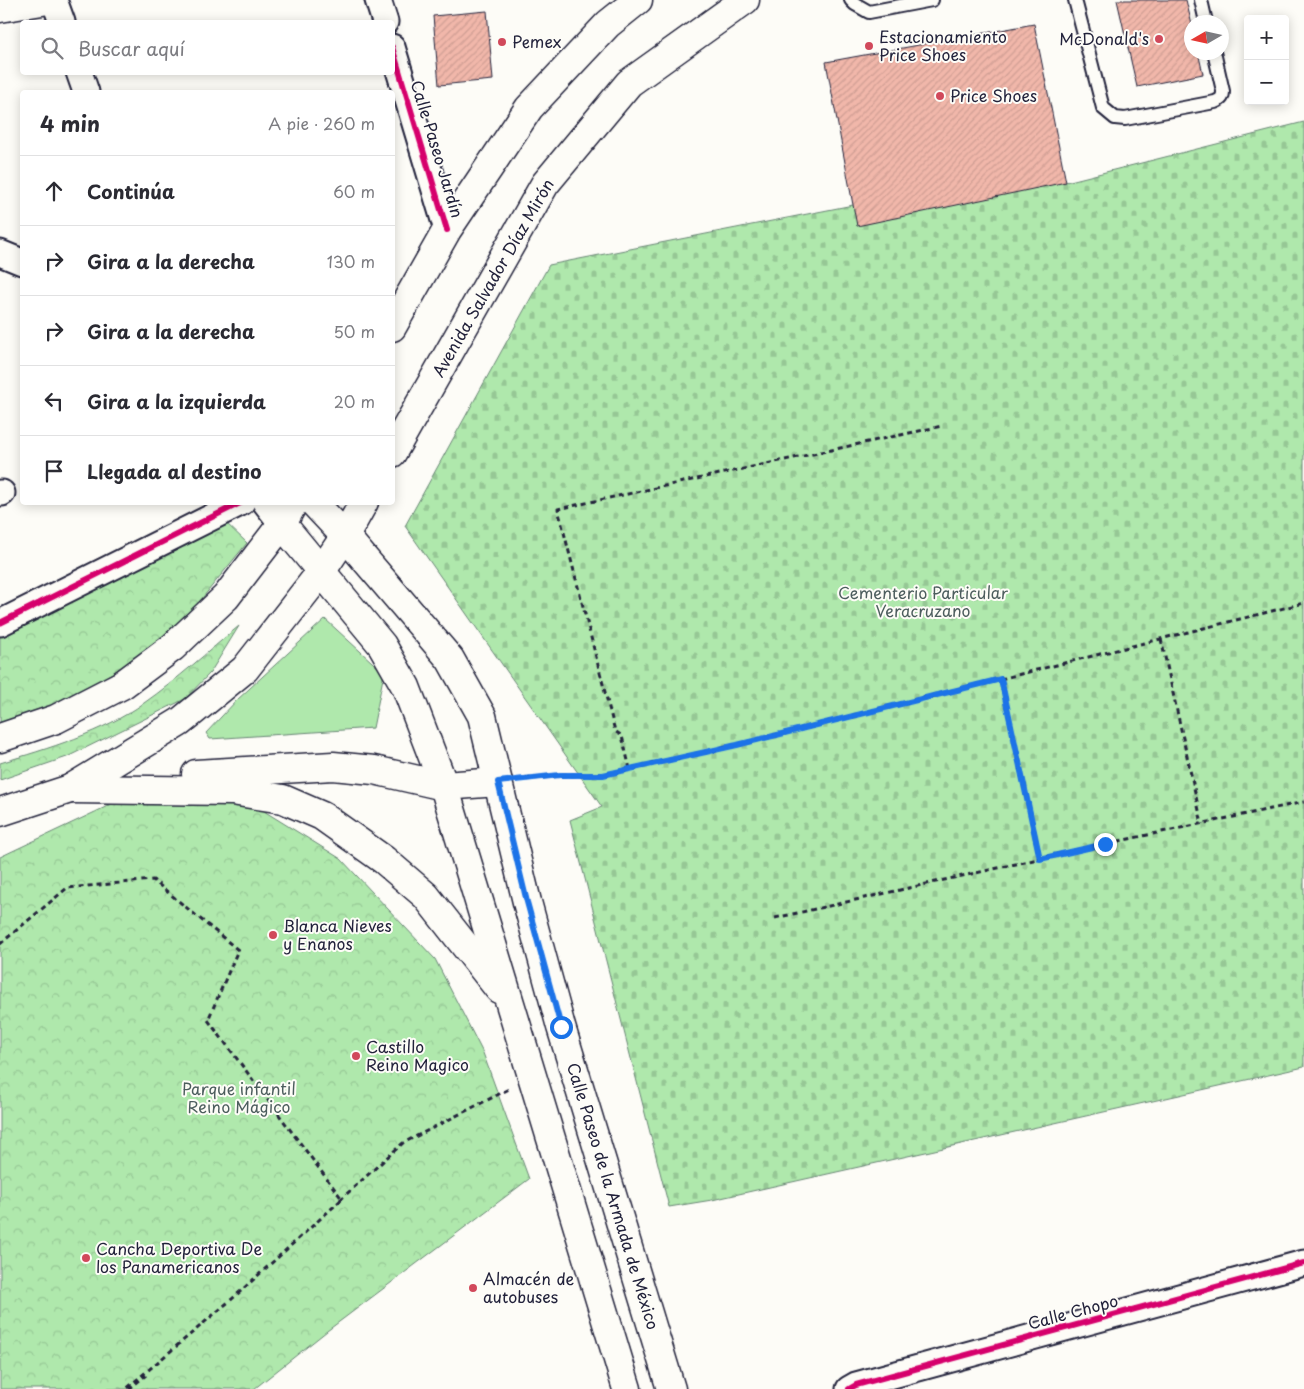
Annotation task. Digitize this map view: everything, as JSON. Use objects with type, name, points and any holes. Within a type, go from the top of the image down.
[{"type":"main road","points":[[0,8],[48,0]]},
{"type":"main road","points":[[395,322],[447,230],[529,108],[608,24],[638,0]]},
{"type":"main road","name":"Avenida Salvador Díaz Mirón","points":[[395,448],[545,184],[629,83],[745,0]]},
{"type":"main road","name":"Calle Paseo de la Armada de México","points":[[316,505],[345,536],[450,659],[482,716],[527,902],[561,1027],[672,1389]]},
{"type":"main road","points":[[0,812],[70,789],[180,722],[245,669],[321,572],[345,536],[362,505]]},
{"type":"main road","points":[[0,738],[56,719],[122,685],[173,647],[226,597],[288,514],[321,572],[382,645],[406,687],[444,786],[624,1385]]},
{"type":"main road","points":[[137,790],[176,775],[333,766],[374,770],[444,786],[498,782]]},
{"type":"main road","points":[[70,789],[232,791],[284,799],[322,816],[384,860],[426,896],[508,1000]]},
{"type":"street","points":[[54,0],[61,20]]},
{"type":"street","points":[[378,0],[384,20]]},
{"type":"street","name":"Calle Paseo Jardín","points":[[395,57],[447,230]]},
{"type":"street","points":[[80,75],[85,90]]},
{"type":"street","points":[[0,253],[20,261]]},
{"type":"street","points":[[0,622],[236,505]]},
{"type":"street","points":[[272,505],[288,514]]},
{"type":"street","name":"Calle Chopo","points":[[849,1389],[856,1385],[1304,1263]]},
{"type":"lane","points":[[851,0],[869,12],[932,0]]},
{"type":"lane","points":[[1075,0],[1103,108],[1115,118],[1125,119],[1216,102],[1223,96],[1223,91],[1216,60]]},
{"type":"lane","points":[[1201,0],[1204,15]]},
{"type":"path","points":[[630,769],[622,736],[615,731],[558,510],[942,426]]},
{"type":"path","points":[[498,782],[560,775],[603,775],[737,745],[1304,603]]},
{"type":"path","points":[[1161,639],[1202,824]]},
{"type":"path","points":[[1001,679],[1040,859]]},
{"type":"path","points":[[775,918],[1304,802]]},
{"type":"path","points":[[0,944],[67,888],[153,880],[238,950],[208,1020],[342,1199]]},
{"type":"path","points":[[128,1389],[232,1299],[403,1142],[532,1077]]},
{"type":"green space","name":"Cementerio Particular Veracruzano","points":[[1304,122],[1304,1067],[712,1200],[669,1207],[570,820],[602,807],[405,526],[549,265],[853,205],[1066,182]]},
{"type":"green space","points":[[223,520],[247,543],[169,639],[42,715],[0,730],[0,637]]},
{"type":"green space","points":[[325,619],[384,673],[373,728],[210,739],[206,733],[237,700]]},
{"type":"green space","points":[[239,626],[210,673],[185,699],[67,757],[0,780],[0,763],[75,739],[111,723],[144,703],[168,685]]},
{"type":"green space","name":"Parque infantil Reino Mágico","points":[[131,795],[259,808],[341,859],[435,959],[483,1053],[529,1179],[327,1331],[254,1389],[0,1389],[0,857]]},
{"type":"building","name":"McDonald's","points":[[1117,0],[1186,0],[1190,15],[1184,15],[1184,60],[1200,60],[1203,74],[1137,87]]},
{"type":"building","points":[[487,11],[493,80],[439,85],[433,16]]},
{"type":"building","name":"Price Shoes","points":[[1034,24],[1066,182],[857,226],[826,62]]},
{"type":"cycle path","points":[[395,57],[447,230]]},
{"type":"cycle path","points":[[0,623],[236,505]]},
{"type":"cycle path","points":[[849,1389],[856,1385],[1304,1263]]},
{"type":"place","name":"McDonald's","points":[[1159,39]]},
{"type":"place","name":"Pemex","points":[[502,42]]},
{"type":"place","name":"Estacionamiento Price Shoes","points":[[869,46]]},
{"type":"place","name":"Price Shoes","points":[[940,96]]},
{"type":"place","name":"Blanca Nieves y Enanos","points":[[273,935]]},
{"type":"place","name":"Castillo Reino Magico","points":[[356,1056]]},
{"type":"place","name":"Cancha Deportiva De los Panamericanos","points":[[86,1258]]},
{"type":"place","name":"Almacén de autobuses","points":[[473,1288]]},
{"type":"route","points":[[561,1027],[527,902],[498,782],[560,775],[603,775],[737,745],[1001,679],[1040,859],[1105,844]]}]
